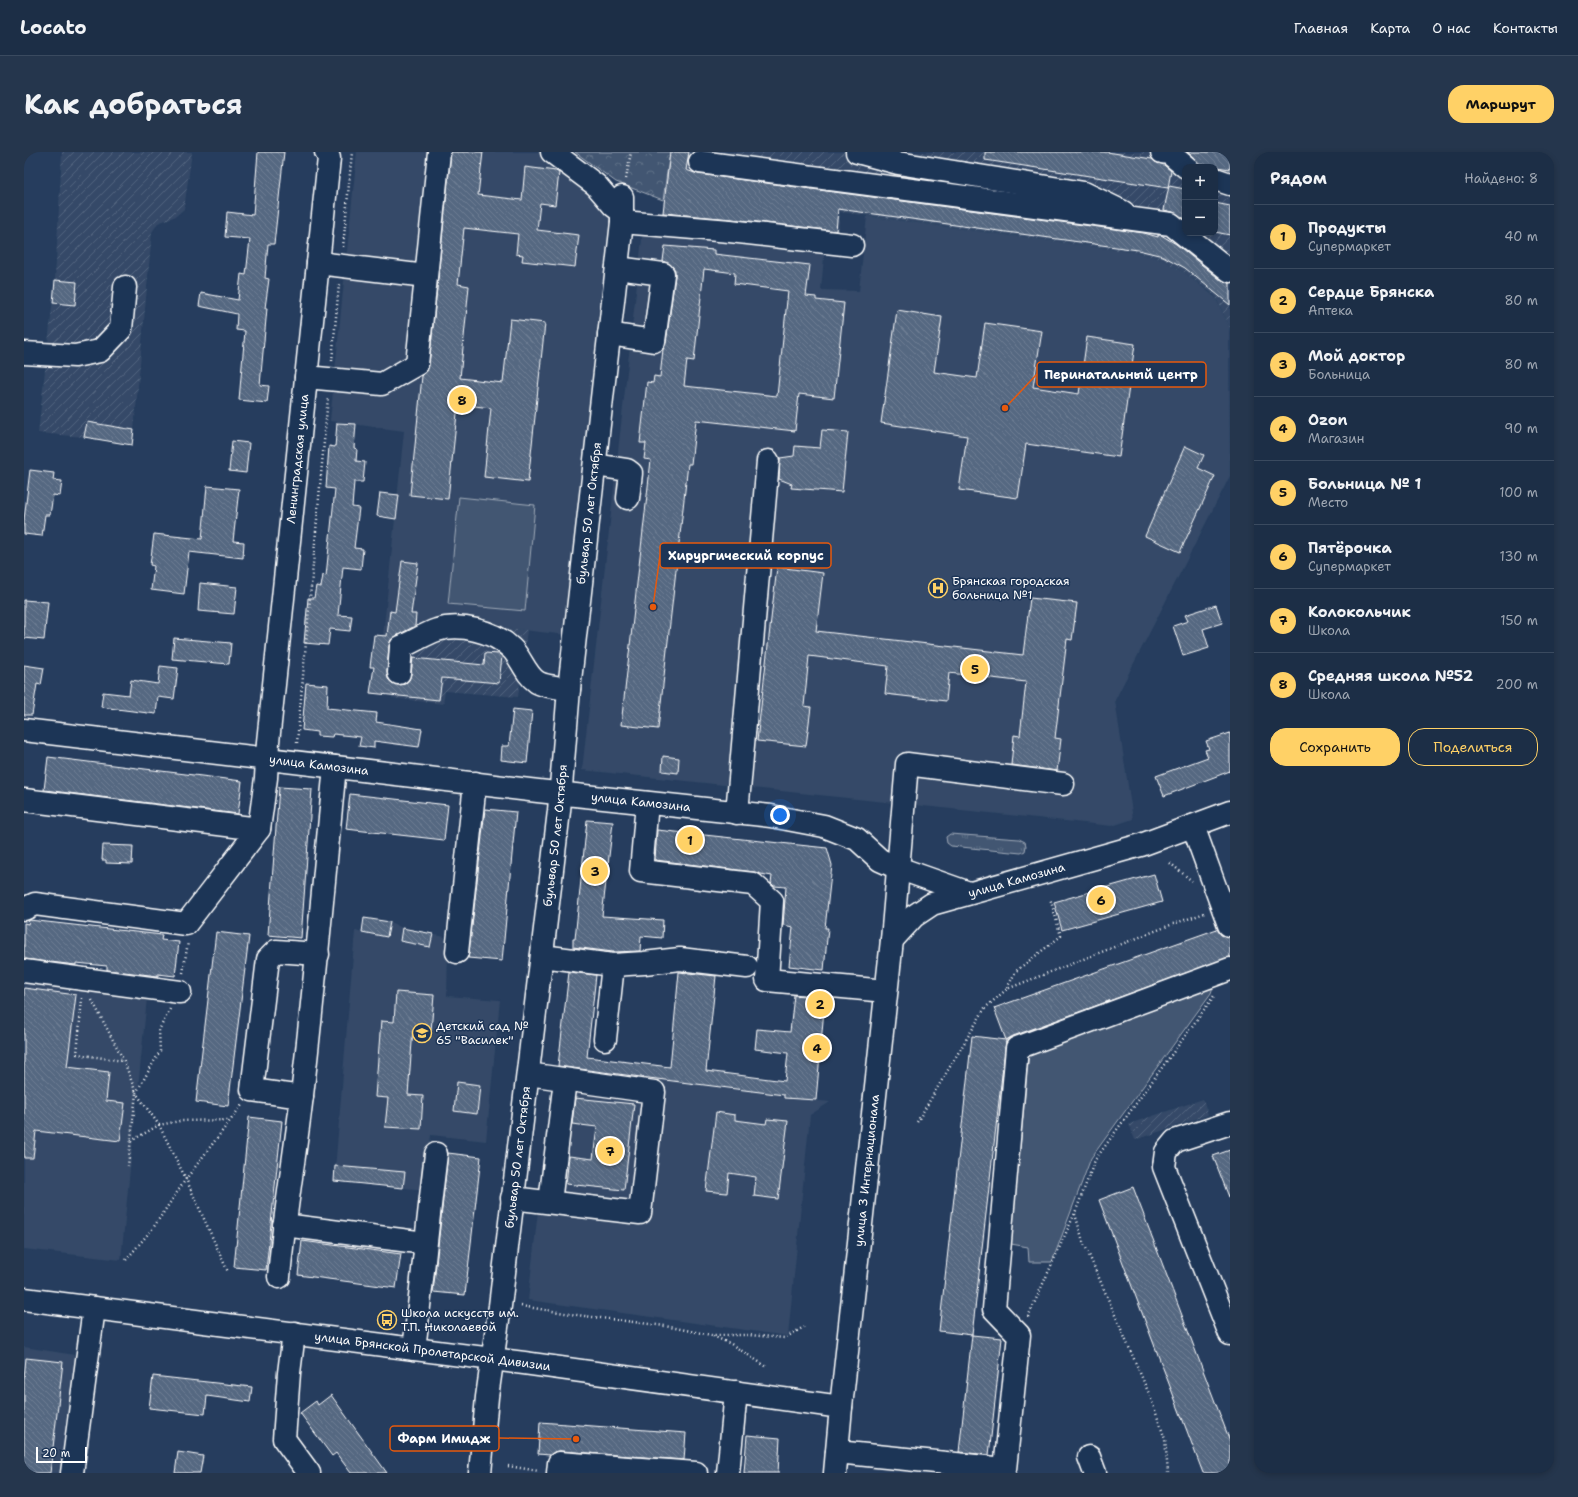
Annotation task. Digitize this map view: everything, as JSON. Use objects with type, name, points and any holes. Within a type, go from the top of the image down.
[{"type":"street","points":[[306,377],[382,384],[417,364],[439,152]]},
{"type":"street","points":[[552,152],[596,185],[614,206],[622,210],[730,231],[852,245]]},
{"type":"street","points":[[857,152],[898,163],[1084,193],[1141,220]]},
{"type":"street","points":[[1162,152],[1169,153],[1182,164]]},
{"type":"street","name":"Ленинградская улица","points":[[259,829],[268,759],[268,742],[328,155]]},
{"type":"street","points":[[700,162],[1171,224],[1230,271]]},
{"type":"street","points":[[1218,180],[1230,184]]},
{"type":"street","name":"бульвар 50 лет Октября","points":[[480,1473],[487,1397],[493,1360],[561,794],[569,689],[617,268],[622,210]]},
{"type":"street","points":[[318,263],[426,276]]},
{"type":"street","points":[[609,334],[654,341],[663,274],[617,268]]},
{"type":"street","points":[[24,353],[75,356],[100,351],[121,329],[125,287]]},
{"type":"street","points":[[737,813],[768,461]]},
{"type":"street","points":[[595,465],[627,470],[631,473],[628,498]]},
{"type":"street","points":[[399,673],[401,647],[438,630],[463,627],[495,635],[511,647],[531,676],[538,683],[569,689]]},
{"type":"street","name":"улица Камозина","points":[[24,730],[561,794],[771,816],[824,826],[857,839],[880,860],[898,868],[969,893],[1141,845],[1230,812]]},
{"type":"street","name":"улица 3 Интернационала","points":[[836,1462],[892,940],[907,764],[1063,784]]},
{"type":"street","points":[[279,1277],[284,1225],[302,1097],[318,954],[335,767]]},
{"type":"street","points":[[457,952],[475,783]]},
{"type":"street","points":[[24,800],[259,829]]},
{"type":"street","points":[[647,803],[642,871],[753,884],[772,901],[767,980],[886,991]]},
{"type":"street","points":[[1193,826],[1226,916]]},
{"type":"street","points":[[24,908],[35,904],[186,924],[259,829]]},
{"type":"street","points":[[892,940],[914,916],[932,904],[969,893]]},
{"type":"street","points":[[302,1097],[252,1090],[268,959],[276,951],[318,954]]},
{"type":"street","points":[[542,956],[613,965],[680,959],[747,966]]},
{"type":"street","points":[[605,1039],[613,965]]},
{"type":"street","points":[[836,1462],[1005,1469],[1019,1335],[994,1309],[1017,1048],[1230,969]]},
{"type":"street","points":[[24,971],[82,981],[180,992]]},
{"type":"street","points":[[512,1198],[640,1213],[654,1092],[528,1074]]},
{"type":"street","points":[[550,1202],[565,1080]]},
{"type":"street","points":[[1230,1123],[1175,1141],[1166,1152],[1164,1167],[1230,1334]]},
{"type":"street","points":[[414,1349],[436,1154]]},
{"type":"street","points":[[284,1225],[425,1243]]},
{"type":"street","name":"улица Брянской Пролетарской Дивизии","points":[[24,1299],[294,1333],[841,1407]]},
{"type":"street","points":[[72,1473],[94,1308]]},
{"type":"street","points":[[294,1333],[289,1373],[284,1439],[309,1473]]},
{"type":"street","points":[[728,1473],[736,1392]]},
{"type":"street","points":[[551,1472],[560,1463],[696,1473]]},
{"type":"path","points":[[296,763],[314,547],[352,152]]},
{"type":"path","points":[[622,210],[631,152]]},
{"type":"path","points":[[1170,863],[1193,882]]},
{"type":"path","points":[[1007,989],[1016,971],[1061,936],[1050,898]]},
{"type":"path","points":[[917,1122],[985,1008],[1007,989],[1173,924],[1226,916]]},
{"type":"path","points":[[128,1166],[136,1093],[160,1051],[159,1030],[180,992],[188,941],[186,924]]},
{"type":"path","points":[[82,981],[76,1054],[124,1062]]},
{"type":"path","points":[[82,981],[124,1062],[136,1093],[159,1125],[186,1179],[228,1272]]},
{"type":"path","points":[[1019,1335],[1075,1213],[1095,1160],[1216,993]]},
{"type":"path","points":[[126,1260],[153,1228],[186,1179],[252,1090]]},
{"type":"path","points":[[131,1141],[159,1125],[180,1121],[231,1120]]},
{"type":"path","points":[[1075,1213],[1083,1240],[1150,1396],[1165,1438],[1168,1473]]},
{"type":"path","points":[[521,1306],[577,1315],[665,1326],[711,1335],[749,1335],[785,1338],[804,1327]]},
{"type":"path","points":[[711,1335],[731,1344],[767,1367]]},
{"type":"path","points":[[508,1466],[551,1472]]},
{"type":"shaded area","points":[[62,152],[192,152],[184,209],[176,216],[158,223],[152,232],[132,445],[84,437],[38,433],[55,280]]},
{"type":"shaded area","points":[[357,152],[592,152],[615,196],[567,635],[488,626],[415,639],[383,636],[404,431],[330,421]]},
{"type":"shaded area","points":[[670,152],[1230,152],[1230,332],[1229,325],[1215,296],[1185,273],[1163,260],[1139,253],[840,212],[838,238],[661,220]]},
{"type":"shaded area","name":"Брянская городская больница №1","points":[[867,216],[1139,253],[1163,260],[1185,273],[1215,297],[1229,325],[1230,476],[1115,700],[1133,819],[1112,826],[582,770],[643,230],[825,247],[821,290],[859,291]]},
{"type":"shaded area","points":[[488,626],[527,630],[518,697],[445,691],[443,704],[392,698],[398,637]]},
{"type":"shaded area","name":"Детский сад № 65 \"Василек\"","points":[[364,918],[390,922],[402,928],[445,937],[444,943],[448,950],[447,996],[500,1000],[486,1141],[431,1135],[425,1190],[334,1181],[355,931],[362,932]]},
{"type":"shaded area","points":[[24,979],[147,998],[121,1260],[24,1249]]},
{"type":"shaded area","points":[[554,1067],[781,1094],[781,1097],[830,1102],[810,1115],[788,1336],[528,1300]]},
{"type":"shaded area","points":[[1203,1099],[1208,1115],[1135,1140],[1129,1124]]},
{"type":"shaded area","points":[[24,1347],[94,1358],[81,1473],[24,1473]]},
{"type":"green space","points":[[575,152],[670,152],[663,200],[616,182]]},
{"type":"green space","points":[[459,497],[535,505],[525,611],[448,604]]},
{"type":"green space","points":[[950,834],[1019,839],[1025,842],[1026,846],[1025,851],[1021,853],[951,846],[947,843],[946,837]]},
{"type":"green space","points":[[1213,987],[1211,993],[1091,1158],[1052,1262],[1029,1262],[1028,1247],[1011,1244],[1029,1053]]},
{"type":"building","points":[[258,152],[284,152],[274,244],[268,244],[265,278],[269,279],[265,308],[267,308],[260,385],[269,386],[267,403],[239,400],[245,331],[236,330],[237,314],[199,306],[201,293],[238,300],[241,274],[246,275],[250,239],[225,237],[227,212],[253,215]]},
{"type":"building","points":[[451,152],[483,152],[478,195],[522,200],[525,167],[556,171],[559,173],[555,205],[540,203],[537,230],[579,235],[575,267],[522,261],[523,255],[516,254],[518,234],[464,228],[458,284],[469,286],[460,378],[503,383],[510,319],[545,323],[528,482],[484,477],[491,408],[458,404],[448,499],[410,495],[422,376],[427,371],[429,365]]},
{"type":"building","points":[[670,152],[689,152],[686,170],[698,174],[1144,233],[1158,237],[1158,235],[1161,235],[1176,244],[1222,281],[1230,283],[1230,305],[1185,268],[1163,256],[1138,250],[838,209],[836,231],[663,213]]},
{"type":"building","points":[[985,152],[1107,152],[1152,159],[1155,162],[1164,165],[1171,171],[1168,188],[985,160]]},
{"type":"building","points":[[1187,152],[1230,152],[1230,169],[1218,167],[1218,164],[1198,164]]},
{"type":"building","points":[[1169,186],[1182,188],[1182,217],[1173,212],[1164,210]]},
{"type":"building","points":[[1218,204],[1230,206],[1230,235],[1218,233]]},
{"type":"building","points":[[665,246],[714,250],[714,254],[810,265],[806,296],[816,297],[816,300],[844,303],[834,398],[799,394],[795,431],[696,420],[691,464],[688,464],[658,729],[621,725],[651,460],[644,459],[646,443],[640,443],[647,382],[653,383],[654,376],[660,377],[675,276],[675,270],[672,266],[663,261]],"holes":[[[704,269],[735,273],[734,284],[788,291],[777,396],[684,386],[687,360],[694,361]]]},
{"type":"building","points":[[55,280],[77,282],[75,305],[53,303]]},
{"type":"building","points":[[897,310],[942,317],[934,372],[977,378],[985,323],[1042,331],[1033,387],[1079,394],[1087,337],[1135,344],[1119,457],[1026,444],[1018,498],[959,490],[967,436],[881,423]]},
{"type":"building","points":[[87,422],[134,430],[132,445],[84,437]]},
{"type":"building","points":[[337,423],[356,424],[354,448],[357,449],[356,461],[365,462],[363,482],[354,482],[352,507],[359,508],[354,548],[363,549],[361,569],[343,567],[338,615],[352,616],[350,631],[330,629],[328,645],[304,643],[308,598],[314,598],[316,586],[321,587],[323,575],[326,576],[335,489],[326,488],[329,446],[335,447]]},
{"type":"building","points":[[822,430],[848,432],[842,492],[791,488],[792,484],[779,479],[780,458],[794,456],[795,446],[820,448]]},
{"type":"building","points":[[232,441],[249,443],[246,473],[229,471]]},
{"type":"building","points":[[1185,446],[1204,455],[1198,468],[1215,476],[1180,552],[1145,536]]},
{"type":"building","points":[[30,470],[54,473],[53,480],[62,481],[60,496],[53,495],[50,515],[45,515],[42,536],[24,534],[24,520]]},
{"type":"building","points":[[207,486],[239,489],[233,541],[244,542],[243,558],[189,552],[184,594],[151,590],[154,566],[150,565],[154,534],[202,539]]},
{"type":"building","points":[[380,493],[399,495],[396,519],[377,516]]},
{"type":"building","points":[[402,561],[418,563],[411,614],[416,614],[415,626],[391,640],[389,646],[387,672],[388,679],[392,683],[398,685],[405,684],[409,680],[411,674],[413,658],[484,665],[485,653],[499,654],[502,656],[499,683],[442,678],[439,700],[370,693],[374,667],[370,667],[374,635],[387,636],[390,611],[395,612]]},
{"type":"building","points":[[777,567],[823,573],[816,631],[1023,655],[1030,598],[1077,603],[1072,640],[1067,639],[1055,738],[1061,739],[1057,771],[1011,765],[1014,735],[1020,736],[1026,682],[949,673],[946,701],[885,694],[888,666],[809,656],[804,706],[811,707],[806,746],[757,741]]},
{"type":"building","points":[[200,583],[237,587],[234,614],[198,611]]},
{"type":"building","points":[[24,600],[48,602],[44,640],[24,638]]},
{"type":"building","points":[[1216,605],[1222,623],[1203,629],[1209,648],[1183,656],[1173,626],[1188,621],[1185,615]]},
{"type":"building","points":[[174,638],[231,643],[229,664],[172,659]]},
{"type":"building","points":[[24,665],[44,668],[41,685],[37,684],[32,715],[24,715]]},
{"type":"building","points":[[160,666],[178,668],[174,699],[158,697],[156,714],[101,707],[103,692],[129,695],[131,680],[158,684]]},
{"type":"building","points":[[306,683],[328,685],[327,708],[377,713],[376,722],[422,729],[419,747],[374,741],[374,748],[359,746],[361,737],[333,734],[332,737],[317,736],[317,732],[302,730]]},
{"type":"building","points":[[513,709],[532,711],[527,763],[501,760],[502,746],[509,746]]},
{"type":"building","points":[[1230,733],[1230,771],[1164,796],[1156,776],[1208,757],[1205,750],[1209,749],[1206,741]]},
{"type":"building","points":[[663,756],[679,758],[678,773],[662,771]]},
{"type":"building","points":[[48,757],[242,781],[238,814],[44,790]]},
{"type":"building","points":[[279,787],[312,789],[301,938],[268,935]]},
{"type":"building","points":[[350,794],[448,805],[444,840],[346,829]]},
{"type":"building","points":[[485,809],[516,812],[502,961],[468,958]]},
{"type":"building","points":[[587,820],[613,822],[602,916],[663,920],[662,938],[641,936],[640,951],[613,952],[573,947]]},
{"type":"building","points":[[657,830],[827,848],[832,865],[825,928],[828,928],[824,970],[789,966],[793,927],[783,925],[786,887],[774,886],[771,883],[772,876],[754,872],[655,860]]},
{"type":"building","points":[[103,845],[133,846],[132,864],[106,863],[106,860],[102,860]]},
{"type":"building","points":[[1154,874],[1162,902],[1062,930],[1054,902]]},
{"type":"building","points":[[364,918],[390,922],[387,937],[362,932]]},
{"type":"building","points":[[29,920],[162,935],[161,940],[179,942],[175,976],[158,974],[158,976],[107,970],[107,966],[76,963],[76,965],[24,959],[24,923],[28,924]]},
{"type":"building","points":[[402,928],[433,934],[430,947],[400,941]]},
{"type":"building","points":[[1217,929],[1221,935],[1230,937],[1230,957],[1013,1036],[1006,1040],[994,1008]]},
{"type":"building","points":[[216,932],[249,936],[228,1106],[196,1102]]},
{"type":"building","points":[[569,972],[596,975],[587,1057],[670,1067],[679,972],[716,976],[706,1071],[785,1081],[788,1053],[755,1049],[757,1029],[790,1032],[794,995],[825,998],[816,1100],[784,1098],[784,1095],[558,1066]]},
{"type":"building","points":[[24,988],[76,995],[67,1067],[109,1072],[106,1101],[125,1103],[120,1141],[36,1131],[33,1158],[24,1158]]},
{"type":"building","points":[[396,992],[434,995],[431,1031],[413,1029],[408,1095],[423,1096],[421,1129],[385,1127],[388,1098],[375,1097],[381,1021],[394,1022]]},
{"type":"building","points":[[972,1036],[1006,1040],[972,1335],[939,1331]]},
{"type":"building","points":[[457,1082],[480,1085],[477,1114],[454,1111]]},
{"type":"building","points":[[575,1098],[634,1104],[624,1190],[566,1184],[569,1156],[593,1159],[597,1127],[572,1124]]},
{"type":"building","points":[[716,1112],[735,1115],[735,1120],[766,1124],[767,1119],[788,1121],[778,1199],[754,1196],[756,1177],[729,1173],[727,1193],[706,1191]]},
{"type":"building","points":[[249,1117],[282,1121],[266,1270],[234,1267]]},
{"type":"building","points":[[1230,1150],[1230,1197],[1229,1197],[1213,1156]]},
{"type":"building","points":[[448,1153],[481,1157],[465,1295],[433,1292]]},
{"type":"building","points":[[335,1166],[405,1172],[403,1188],[334,1181]]},
{"type":"building","points":[[1133,1187],[1230,1441],[1230,1473],[1203,1473],[1099,1200]]},
{"type":"building","points":[[302,1241],[401,1254],[396,1288],[298,1275]]},
{"type":"building","points":[[972,1335],[1002,1338],[989,1455],[959,1452]]},
{"type":"building","points":[[26,1358],[63,1362],[50,1473],[24,1473],[24,1378]]},
{"type":"building","points":[[153,1376],[252,1387],[250,1402],[207,1396],[205,1414],[149,1408]]},
{"type":"building","points":[[331,1395],[387,1473],[351,1473],[336,1453],[332,1456],[300,1413],[316,1401],[318,1405]]},
{"type":"building","points":[[540,1422],[686,1433],[684,1460],[560,1451],[554,1452],[550,1455],[538,1454]]},
{"type":"building","points":[[747,1435],[780,1438],[778,1473],[744,1473]]},
{"type":"building","points":[[178,1452],[203,1456],[200,1473],[175,1473]]},
{"type":"place","name":"Средняя школа №52","points":[[462,400]]},
{"type":"place","name":"Перинатальный центр","points":[[1005,408]]},
{"type":"place","name":"Брянская городская больница №1","points":[[938,588]]},
{"type":"place","name":"Хирургический корпус","points":[[653,607]]},
{"type":"place","name":"Больница № 1","points":[[975,669]]},
{"type":"place","name":"Продукты","points":[[690,840]]},
{"type":"place","name":"Мой доктор","points":[[595,871]]},
{"type":"place","name":"Пятёрочка","points":[[1101,900]]},
{"type":"place","name":"Сердце Брянска","points":[[820,1004]]},
{"type":"place","name":"Детский сад № 65 \"Василек\"","points":[[422,1033]]},
{"type":"place","name":"Ozon","points":[[817,1048]]},
{"type":"place","name":"Колокольчик","points":[[610,1151]]},
{"type":"place","name":"Школа искусств им. Т.П. Николаевой","points":[[387,1320]]},
{"type":"place","name":"Фарм Имидж","points":[[576,1439]]}]
